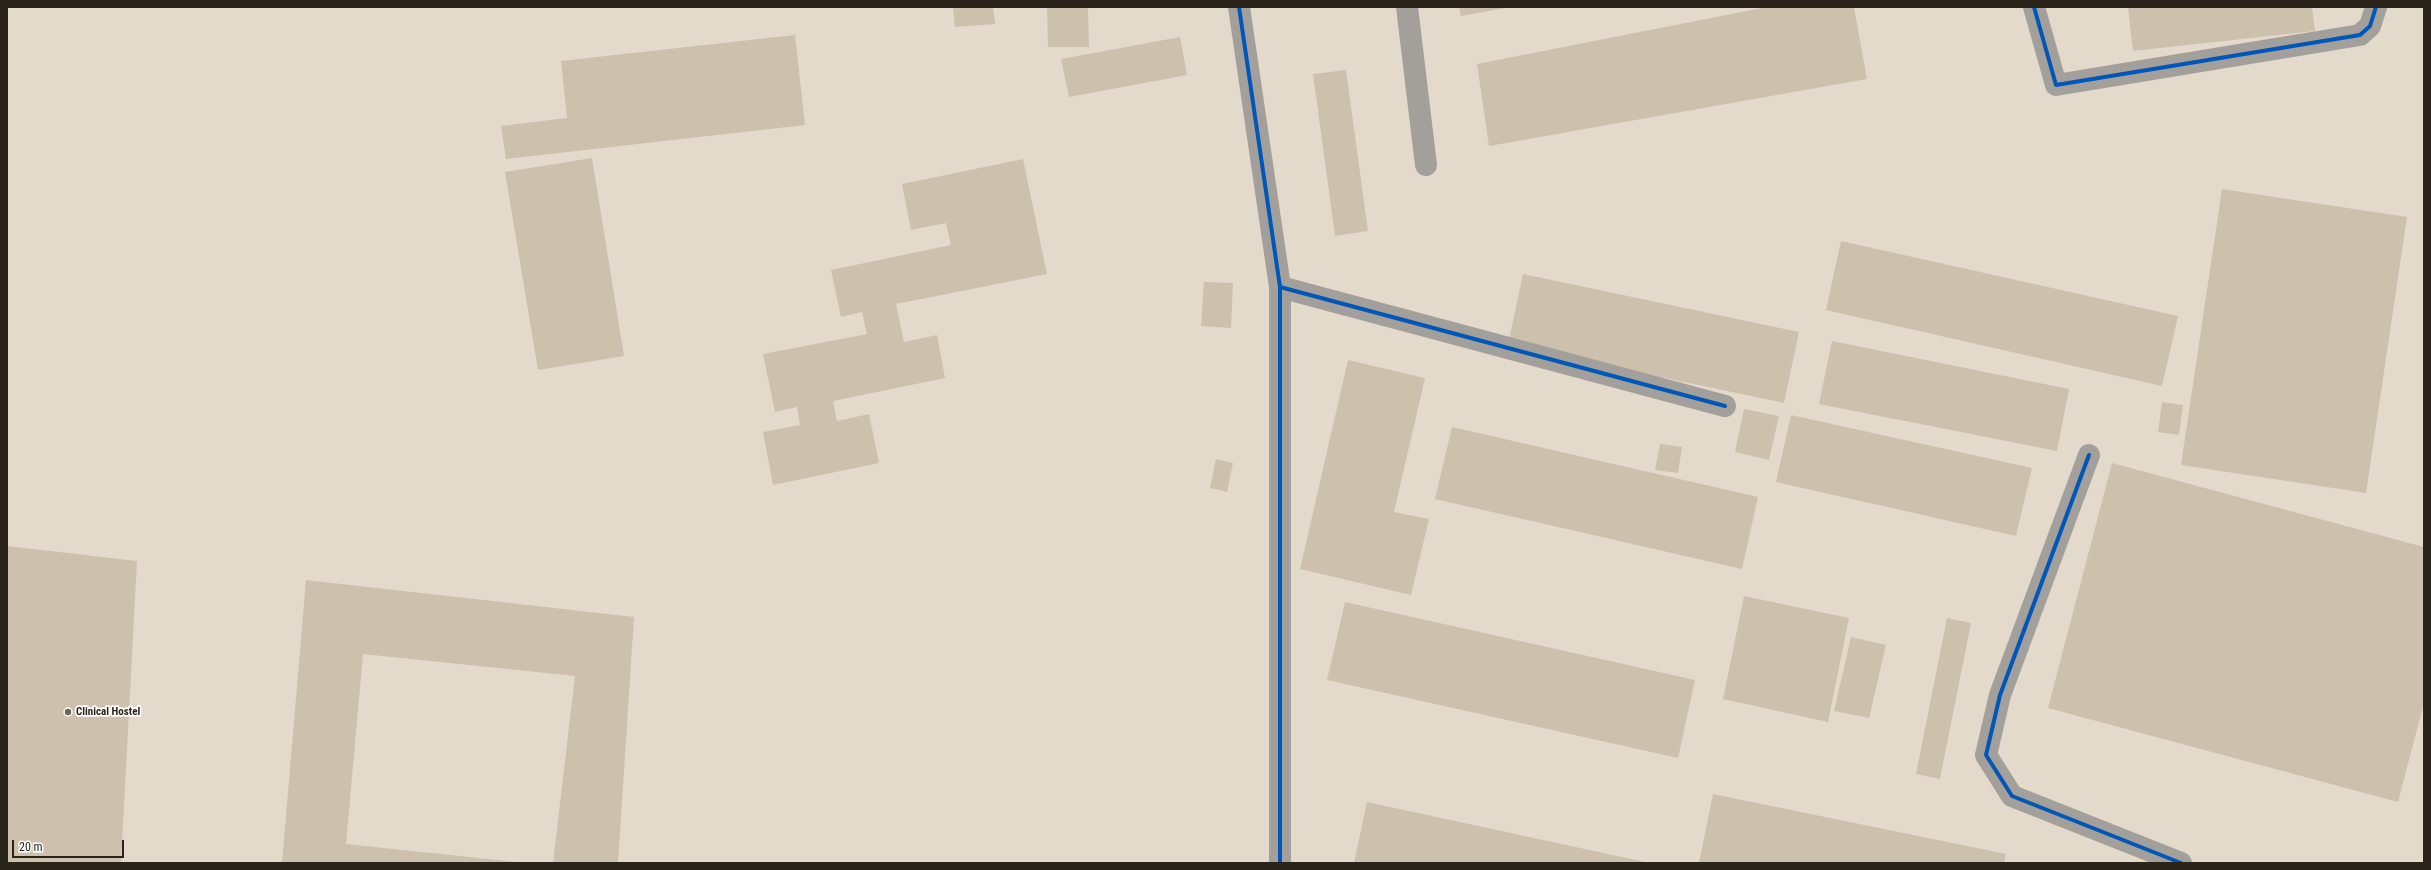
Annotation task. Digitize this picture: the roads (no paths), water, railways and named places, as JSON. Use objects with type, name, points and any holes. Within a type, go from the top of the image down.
[{"type":"street","points":[[1239,7],[1280,288],[1280,863]]},
{"type":"street","points":[[1407,7],[1426,165]]},
{"type":"street","points":[[2034,7],[2056,85],[2360,35],[2370,26],[2376,7]]},
{"type":"street","points":[[1280,288],[1725,406]]},
{"type":"street","points":[[2089,455],[2000,696],[1986,755],[2012,796],[2180,863]]},
{"type":"place","name":"Clinical Hostel","points":[[68,712]]}]
